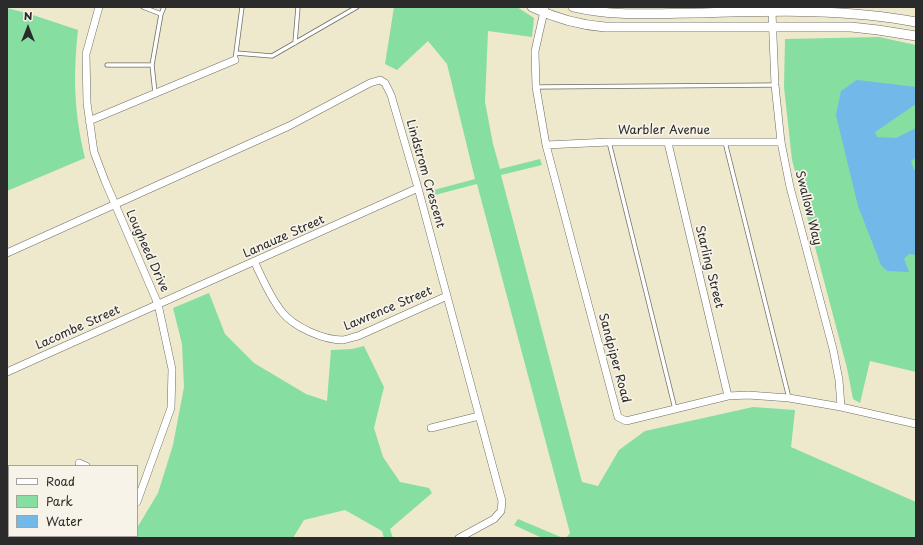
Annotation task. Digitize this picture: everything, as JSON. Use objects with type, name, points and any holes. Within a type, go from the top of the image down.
[{"type":"street","name":"Lougheed Drive","points":[[99,7],[86,54],[87,103],[94,152],[115,205],[158,304],[172,368],[171,408],[140,487],[138,497]]},
{"type":"street","points":[[532,7],[544,10],[571,22],[605,27],[860,27],[916,36]]},
{"type":"street","points":[[573,7],[588,11],[629,14],[860,10],[878,11],[916,22]]},
{"type":"street","name":"Sandpiper Road","points":[[544,10],[536,46],[536,87],[546,144],[618,417],[626,421],[728,396],[755,395],[789,398],[841,407],[916,424]]},
{"type":"street","points":[[860,10],[860,27]]},
{"type":"street","points":[[878,11],[878,30]]},
{"type":"street","name":"Swallow Way","points":[[772,12],[775,85],[782,142],[790,187],[833,349],[839,380],[841,407]]},
{"type":"street","points":[[90,121],[236,56]]},
{"type":"street","name":"Lindstrom Crescent","points":[[115,205],[289,126],[370,83],[380,80],[385,83],[388,87],[418,188],[503,506],[501,511],[494,519],[459,538]]},
{"type":"street","name":"Warbler Avenue","points":[[546,144],[725,141],[782,142]]},
{"type":"street","name":"Starling Street","points":[[668,143],[728,396]]},
{"type":"street","name":"Lanauze Street","points":[[158,304],[255,263],[418,188]]},
{"type":"street","points":[[7,253],[115,205]]},
{"type":"street","name":"Lawrence Street","points":[[255,263],[267,288],[283,313],[292,321],[315,334],[330,338],[344,340],[358,336],[447,296]]},
{"type":"street","name":"Lacombe Street","points":[[7,372],[158,304]]},
{"type":"street","points":[[431,428],[479,416]]},
{"type":"lane","points":[[143,7],[161,14]]},
{"type":"lane","points":[[155,93],[152,65],[161,14],[164,7]]},
{"type":"lane","points":[[242,7],[236,56],[272,56],[357,7]]},
{"type":"lane","points":[[295,43],[298,7]]},
{"type":"lane","points":[[107,65],[152,65]]},
{"type":"lane","points":[[536,87],[775,85]]},
{"type":"lane","points":[[725,141],[789,398]]},
{"type":"lane","points":[[609,142],[675,410]]},
{"type":"green space","points":[[394,7],[517,7],[534,18],[532,37],[488,31],[485,102],[493,144],[500,169],[540,159],[542,165],[501,175],[582,482],[598,486],[619,450],[645,431],[753,407],[795,410],[791,447],[916,502],[916,538],[566,538],[570,533],[477,184],[431,196],[430,191],[475,179],[447,64],[428,41],[397,70],[385,64]]},
{"type":"green space","points":[[7,8],[78,30],[75,79],[77,110],[85,158],[7,191]]},
{"type":"green space","points":[[879,37],[916,45],[916,372],[870,361],[860,403],[853,399],[847,368],[792,160],[784,87],[785,39]]},
{"type":"green space","points":[[209,293],[225,334],[254,363],[306,394],[327,401],[331,350],[352,349],[364,346],[384,387],[374,428],[383,457],[400,482],[429,488],[432,493],[390,529],[393,538],[384,538],[382,531],[345,510],[304,520],[293,538],[129,538],[138,537],[138,526],[158,493],[173,445],[184,387],[182,344],[173,308]]},
{"type":"green space","points":[[518,519],[563,538],[542,538],[514,525]]},
{"type":"water","points":[[857,80],[916,87],[916,104],[875,132],[877,137],[896,138],[916,128],[916,158],[911,161],[914,170],[916,169],[916,255],[909,254],[904,259],[909,272],[887,271],[881,265],[858,206],[836,115],[841,91]]}]
